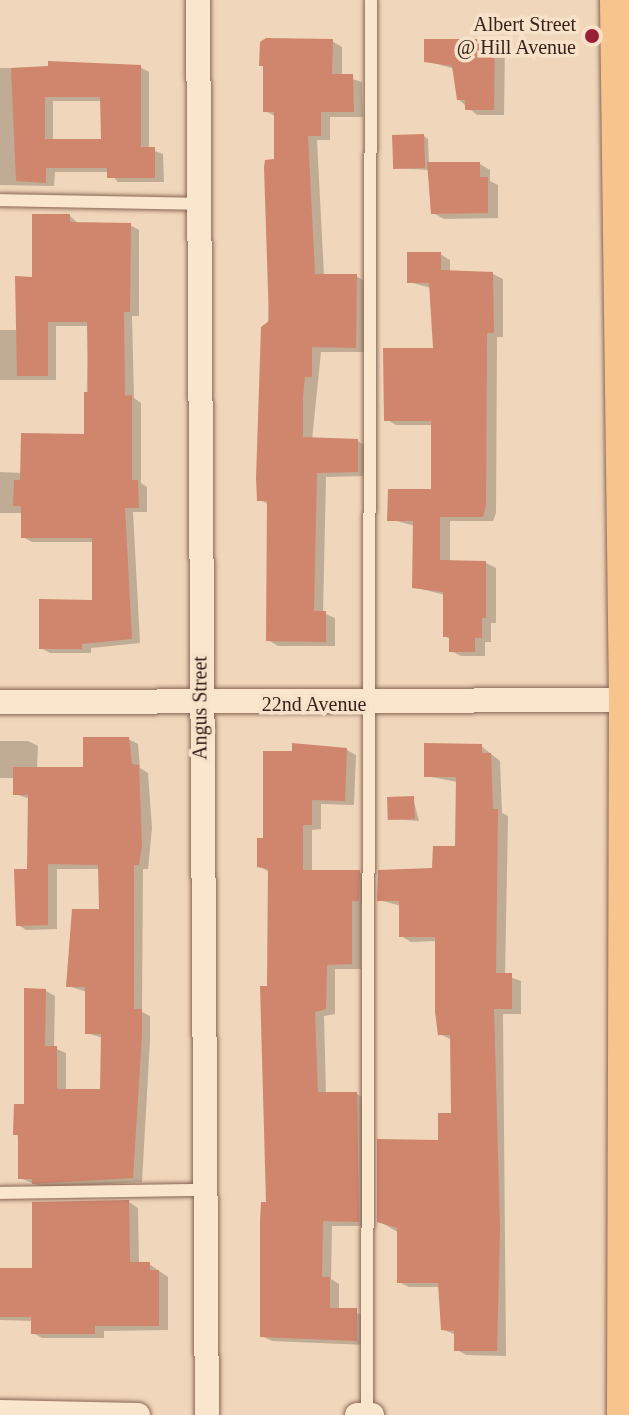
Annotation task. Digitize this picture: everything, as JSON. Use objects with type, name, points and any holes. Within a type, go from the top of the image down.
[{"type":"main road","points":[[619,0],[628,700],[626,1415]]},
{"type":"street","name":"Angus Street","points":[[198,0],[202,1190],[207,1415]]},
{"type":"street","name":"22nd Avenue","points":[[0,702],[367,704],[628,700]]},
{"type":"street","points":[[0,1412],[138,1415]]},
{"type":"street","points":[[357,1415],[369,1415]]},
{"type":"lane","points":[[369,1415],[367,704],[371,0]]},
{"type":"lane","points":[[0,200],[201,204]]},
{"type":"lane","points":[[0,1193],[202,1190]]},
{"type":"building","points":[[266,38],[333,39],[332,74],[353,74],[354,112],[321,112],[321,136],[308,136],[315,274],[357,274],[356,348],[312,347],[312,377],[305,377],[303,397],[303,437],[358,439],[358,472],[317,473],[314,611],[326,611],[326,642],[266,641],[267,501],[257,501],[256,478],[261,327],[269,321],[264,167],[265,160],[274,159],[274,112],[263,112],[263,66],[259,66],[260,42]]},
{"type":"building","points":[[424,39],[495,39],[494,110],[465,110],[465,100],[457,100],[452,66],[424,62]]},
{"type":"building","points":[[48,61],[141,65],[141,147],[155,147],[155,178],[107,178],[107,168],[46,168],[46,183],[16,181],[11,68],[48,66]],"holes":[[[45,97],[100,97],[101,139],[45,139]]]},
{"type":"building","points":[[424,134],[425,168],[393,169],[392,135]]},
{"type":"building","points":[[427,162],[480,162],[480,177],[488,177],[488,213],[431,214]]},
{"type":"building","points":[[32,214],[70,214],[70,222],[131,223],[130,312],[124,312],[125,396],[132,395],[132,480],[138,480],[139,508],[125,508],[132,639],[82,644],[82,649],[39,649],[39,599],[92,600],[92,538],[21,538],[21,506],[13,506],[14,480],[20,480],[21,433],[84,434],[84,392],[88,392],[87,322],[48,322],[48,376],[17,376],[15,276],[32,277]]},
{"type":"building","points":[[407,252],[441,252],[441,270],[493,272],[494,333],[487,333],[486,506],[483,517],[440,517],[440,560],[486,561],[486,618],[482,618],[482,638],[475,638],[475,652],[449,652],[449,637],[443,637],[443,592],[412,588],[413,521],[387,521],[388,489],[431,489],[431,421],[384,421],[383,348],[433,348],[429,283],[407,283]]},
{"type":"building","points":[[83,737],[129,737],[132,764],[139,765],[142,844],[139,865],[134,865],[134,1009],[142,1009],[142,1034],[133,1178],[32,1184],[32,1179],[18,1179],[18,1135],[13,1135],[14,1104],[24,1104],[24,988],[46,989],[45,1046],[57,1046],[57,1089],[100,1089],[101,1034],[85,1034],[85,987],[66,987],[72,909],[99,909],[98,865],[48,864],[48,925],[16,926],[14,869],[27,869],[28,795],[13,795],[13,767],[83,767]]},
{"type":"building","points":[[292,743],[347,748],[345,801],[312,800],[312,825],[303,825],[303,870],[360,870],[359,901],[352,901],[352,964],[327,965],[326,1009],[315,1012],[318,1092],[357,1092],[359,1222],[323,1221],[322,1277],[330,1277],[330,1308],[357,1308],[357,1341],[260,1337],[260,1220],[261,1202],[266,1202],[260,986],[267,986],[268,869],[257,867],[257,838],[263,838],[263,751],[292,751]]},
{"type":"building","points":[[424,743],[482,744],[482,753],[491,753],[493,809],[498,809],[496,973],[512,973],[512,1009],[494,1009],[500,1227],[497,1351],[454,1351],[454,1331],[441,1330],[438,1283],[397,1283],[397,1228],[377,1222],[377,1139],[438,1140],[438,1113],[451,1113],[450,1035],[438,1035],[435,1012],[435,937],[399,937],[399,901],[377,901],[378,870],[432,868],[433,846],[455,846],[456,777],[424,777]]},
{"type":"building","points":[[414,796],[415,819],[388,820],[387,797]]},
{"type":"building","points":[[129,1200],[130,1262],[150,1262],[150,1270],[159,1270],[159,1326],[95,1326],[95,1334],[31,1334],[31,1317],[0,1317],[0,1268],[32,1268],[32,1202]]},
{"type":"place","name":"Albert Street @ Hill Avenue","points":[[592,36]]}]
